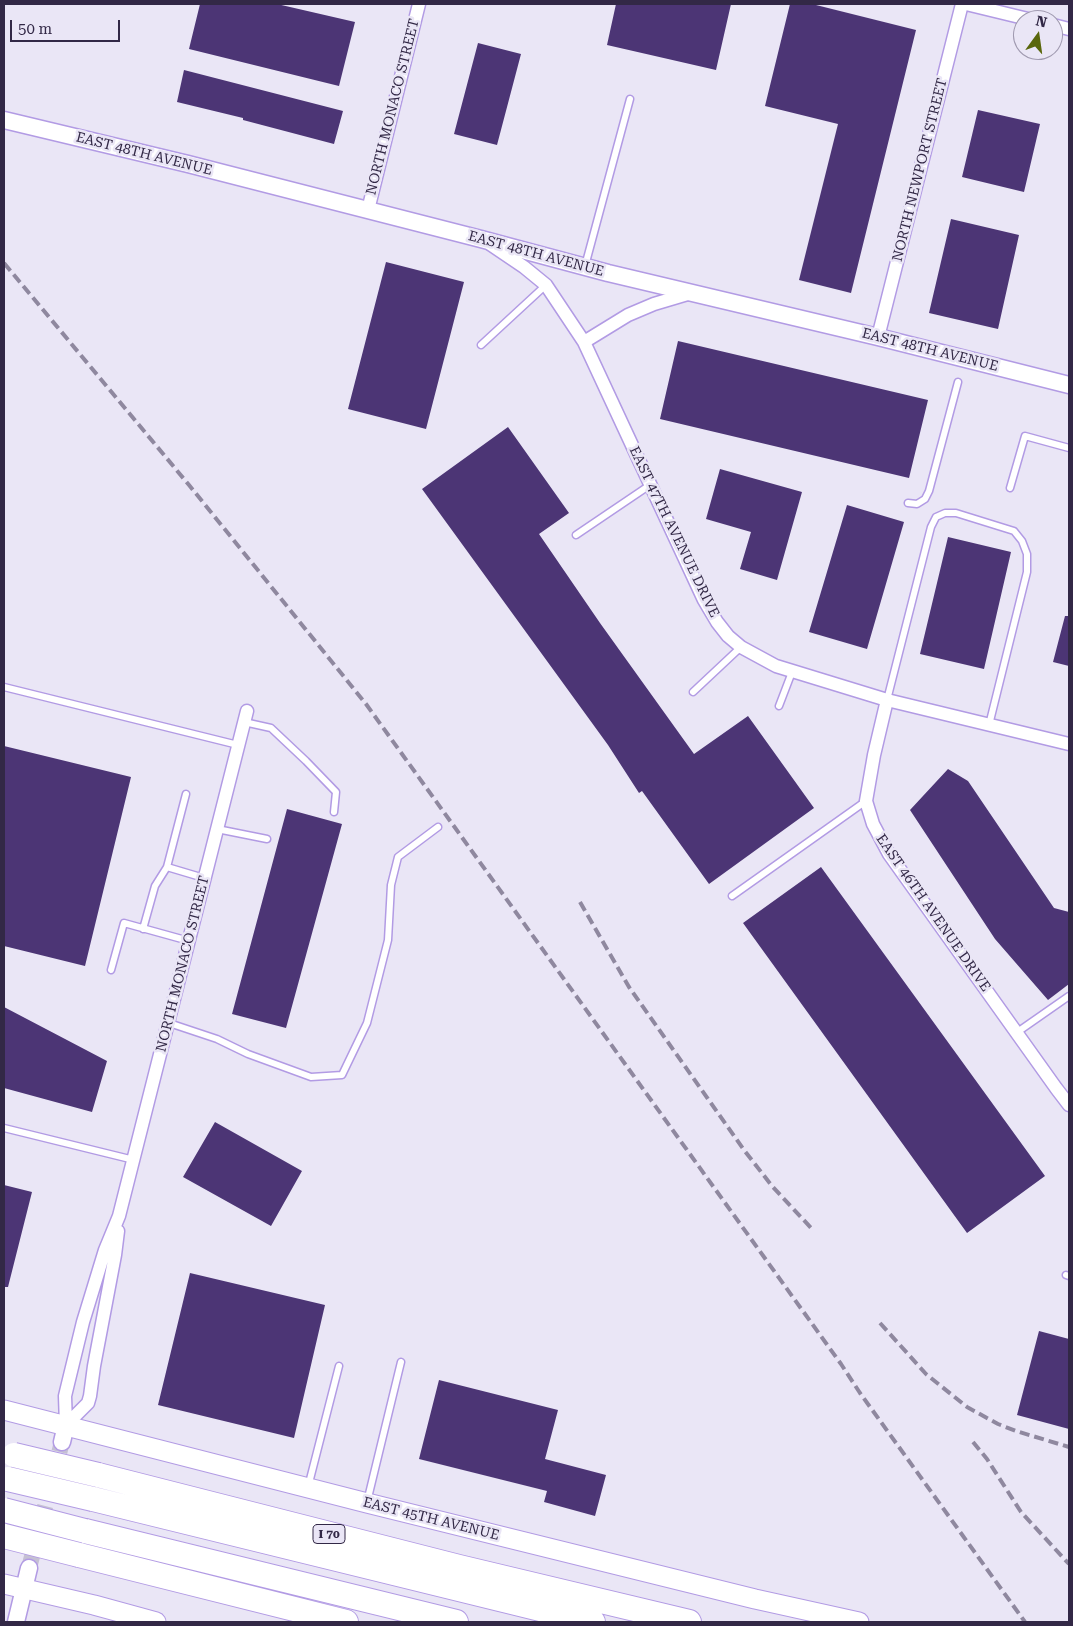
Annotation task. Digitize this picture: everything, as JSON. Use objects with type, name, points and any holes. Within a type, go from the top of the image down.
[{"type":"highway","name":"I 70","points":[[9,1454],[459,1567],[689,1622]]},
{"type":"highway","points":[[6,1478],[593,1622]]},
{"type":"highway","points":[[4,1510],[456,1622]]},
{"type":"highway","points":[[4,1536],[346,1622]]},
{"type":"main road","name":"EAST 45TH AVENUE","points":[[4,1410],[64,1433],[308,1488],[755,1599],[859,1622]]},
{"type":"main road","points":[[4,1584],[156,1622]]},
{"type":"street","name":"NORTH MONACO STREET","points":[[368,210],[419,4]]},
{"type":"street","points":[[964,4],[1013,16]]},
{"type":"street","name":"NORTH NEWPORT STREET","points":[[878,337],[964,4]]},
{"type":"street","name":"EAST 48TH AVENUE","points":[[4,120],[188,164],[585,267],[1069,385]]},
{"type":"street","name":"EAST 47TH AVENUE DRIVE","points":[[481,239],[524,267],[546,285],[584,342],[704,600],[728,636],[741,647],[776,666],[792,672],[887,700],[1069,744]]},
{"type":"street","points":[[584,342],[645,308],[691,293]]},
{"type":"street","name":"EAST 46TH AVENUE DRIVE","points":[[887,700],[874,755],[866,801],[873,824],[888,854],[1069,1105]]},
{"type":"street","name":"NORTH MONACO STREET","points":[[64,1433],[65,1396],[83,1322],[105,1250],[119,1216],[246,716]]},
{"type":"street","name":"NORTH MONACO STREET","points":[[64,1433],[88,1403],[90,1396],[115,1255],[119,1216]]},
{"type":"street","points":[[16,1622],[29,1568]]},
{"type":"lane","points":[[585,267],[630,99]]},
{"type":"lane","points":[[481,345],[546,285]]},
{"type":"lane","points":[[908,503],[917,504],[924,499],[929,491],[958,382]]},
{"type":"lane","points":[[1010,488],[1025,436],[1069,448]]},
{"type":"lane","points":[[576,535],[650,485]]},
{"type":"lane","points":[[887,700],[931,527],[936,517],[945,513],[956,513],[1014,531],[1022,541],[1027,554],[1027,572],[989,725]]},
{"type":"lane","points":[[693,692],[741,647]]},
{"type":"lane","points":[[779,706],[792,672]]},
{"type":"lane","points":[[4,687],[238,745]]},
{"type":"lane","points":[[246,716],[271,728],[336,792],[334,812]]},
{"type":"lane","points":[[143,929],[155,886],[167,867],[186,794]]},
{"type":"lane","points":[[732,896],[866,801]]},
{"type":"lane","points":[[169,1023],[216,1039],[248,1054],[311,1077],[342,1075],[367,1022],[388,940],[391,885],[398,858],[438,827]]},
{"type":"lane","points":[[217,829],[267,839]]},
{"type":"lane","points":[[167,867],[204,878]]},
{"type":"lane","points":[[112,970],[124,924],[189,941]]},
{"type":"lane","points":[[1016,1033],[1069,996]]},
{"type":"lane","points":[[4,1128],[134,1160]]},
{"type":"lane","points":[[367,1503],[401,1362]]},
{"type":"lane","points":[[308,1488],[339,1366]]},
{"type":"building","points":[[200,4],[277,4],[355,22],[339,86],[189,49]]},
{"type":"building","points":[[616,4],[731,4],[716,70],[607,45]]},
{"type":"building","points":[[790,4],[812,4],[916,30],[851,293],[799,280],[838,124],[765,106]]},
{"type":"building","points":[[478,43],[521,54],[497,145],[454,134]]},
{"type":"building","points":[[184,70],[343,111],[334,144],[243,120],[243,118],[177,102]]},
{"type":"building","points":[[978,110],[1040,124],[1024,192],[962,177]]},
{"type":"building","points":[[951,219],[1019,235],[998,329],[929,313]]},
{"type":"building","points":[[386,262],[464,282],[426,429],[348,409]]},
{"type":"building","points":[[678,341],[928,400],[909,478],[660,419]]},
{"type":"building","points":[[508,427],[569,513],[539,534],[694,754],[748,716],[814,808],[709,884],[642,791],[639,793],[608,745],[422,489]]},
{"type":"building","points":[[720,469],[802,492],[777,580],[740,569],[751,532],[706,519]]},
{"type":"building","points":[[847,505],[904,522],[867,649],[809,632]]},
{"type":"building","points":[[948,537],[1011,552],[984,669],[920,654]]},
{"type":"building","points":[[1065,616],[1069,616],[1069,666],[1053,662]]},
{"type":"building","points":[[4,746],[131,777],[85,966],[4,946]]},
{"type":"building","points":[[948,769],[968,781],[1054,908],[1069,912],[1069,984],[1048,1000],[995,939],[910,810]]},
{"type":"building","points":[[287,809],[342,824],[286,1028],[232,1014]]},
{"type":"building","points":[[821,867],[1045,1176],[967,1233],[743,923]]},
{"type":"building","points":[[4,1007],[107,1061],[92,1112],[4,1088]]},
{"type":"building","points":[[215,1122],[302,1171],[271,1226],[183,1177]]},
{"type":"building","points":[[4,1185],[32,1192],[8,1287],[4,1287]]},
{"type":"building","points":[[190,1273],[325,1305],[294,1438],[158,1405]]},
{"type":"building","points":[[1039,1331],[1069,1339],[1069,1429],[1017,1415]]},
{"type":"building","points":[[439,1380],[558,1410],[545,1459],[606,1475],[595,1516],[544,1502],[547,1491],[419,1459]]},
{"type":"tunnel","points":[[29,1568],[62,1442]]},
{"type":"railway","points":[[4,263],[189,485],[366,704],[1025,1622]]},
{"type":"railway","points":[[580,902],[629,987],[744,1150],[772,1186],[813,1230]]},
{"type":"railway","points":[[880,1323],[926,1374],[967,1407],[998,1424],[1069,1447]]},
{"type":"railway","points":[[973,1442],[987,1459],[1021,1512],[1069,1564]]}]
